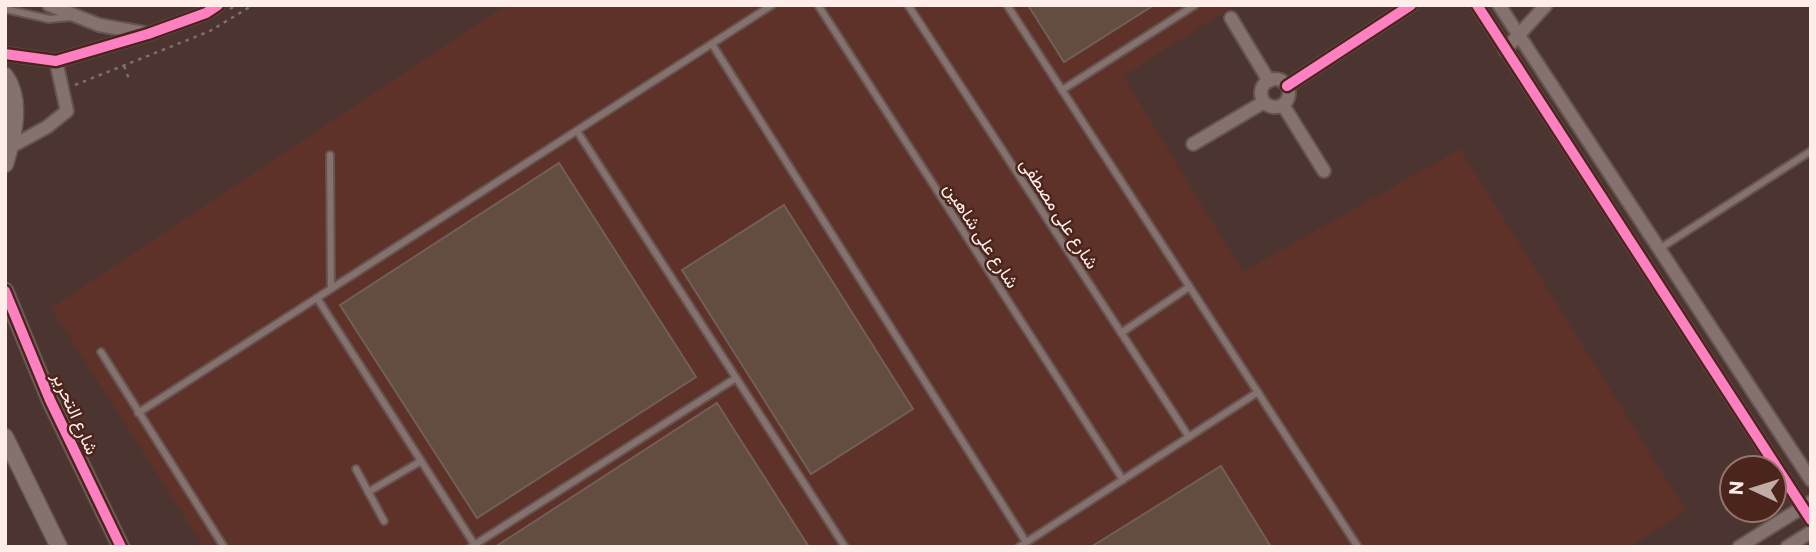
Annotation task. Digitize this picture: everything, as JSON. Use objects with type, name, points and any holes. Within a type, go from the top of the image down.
[{"type":"street","points":[[48,5],[99,25],[148,34]]},
{"type":"street","points":[[5,54],[56,61],[148,34],[206,13],[218,5]]},
{"type":"street","points":[[1287,86],[1411,5]]},
{"type":"street","points":[[1499,5],[1811,480]]},
{"type":"street","points":[[1505,50],[1546,5]]},
{"type":"street","points":[[1480,6],[1505,50],[1806,504],[1811,520]]},
{"type":"street","points":[[1231,18],[1269,81]]},
{"type":"street","points":[[7,154],[67,111],[56,61]]},
{"type":"street","points":[[1524,79],[1541,67]]},
{"type":"street","points":[[5,76],[15,97],[7,154]]},
{"type":"street","points":[[1281,80],[1287,86],[1289,96],[1283,105],[1271,107],[1264,102],[1262,88],[1269,81],[1281,80]]},
{"type":"street","points":[[1193,144],[1264,102]]},
{"type":"street","points":[[1283,105],[1324,171]]},
{"type":"street","points":[[1632,241],[1648,231]]},
{"type":"street","name":"شارع التحرير","points":[[5,291],[50,400],[121,547]]},
{"type":"street","points":[[5,437],[59,547]]},
{"type":"street","points":[[1739,547],[1806,504]]},
{"type":"street","points":[[1787,547],[1811,532]]},
{"type":"lane","points":[[138,412],[772,5]]},
{"type":"lane","name":"شارع على شاهين","points":[[818,5],[1123,480]]},
{"type":"lane","name":"شارع على مصطفى","points":[[908,5],[1189,437]]},
{"type":"lane","points":[[1007,5],[1358,547]]},
{"type":"lane","points":[[1062,90],[1195,5]]},
{"type":"lane","points":[[5,9],[50,19],[75,17]]},
{"type":"lane","points":[[712,44],[1027,542]]},
{"type":"lane","points":[[577,131],[845,547]]},
{"type":"lane","points":[[1659,249],[1811,151]]},
{"type":"lane","points":[[330,155],[331,288]]},
{"type":"lane","points":[[1121,333],[1189,287]]},
{"type":"lane","points":[[317,298],[474,546],[736,379]]},
{"type":"lane","points":[[101,352],[224,547]]},
{"type":"lane","points":[[1019,547],[1258,392]]},
{"type":"lane","points":[[368,492],[421,461]]},
{"type":"lane","points":[[356,469],[384,521]]},
{"type":"path","points":[[67,83],[76,85],[210,31],[253,5]]},
{"type":"path","points":[[124,66],[129,79]]},
{"type":"shaded area","points":[[506,5],[1235,5],[1123,76],[1243,272],[1460,149],[1686,511],[1629,547],[204,547],[51,308]]},
{"type":"building","points":[[1028,5],[1154,5],[1064,62]]},
{"type":"building","points":[[559,163],[696,377],[477,518],[340,305]]},
{"type":"building","points":[[784,205],[913,409],[811,474],[682,270]]},
{"type":"building","points":[[717,403],[809,547],[495,547]]},
{"type":"building","points":[[1221,466],[1271,547],[1091,547]]},
{"type":"cycle path","points":[[5,54],[56,61],[148,34],[206,13],[218,5]]},
{"type":"cycle path","points":[[1287,86],[1411,5]]},
{"type":"cycle path","points":[[1477,5],[1811,520]]},
{"type":"cycle path","points":[[5,291],[50,400],[121,547]]}]
